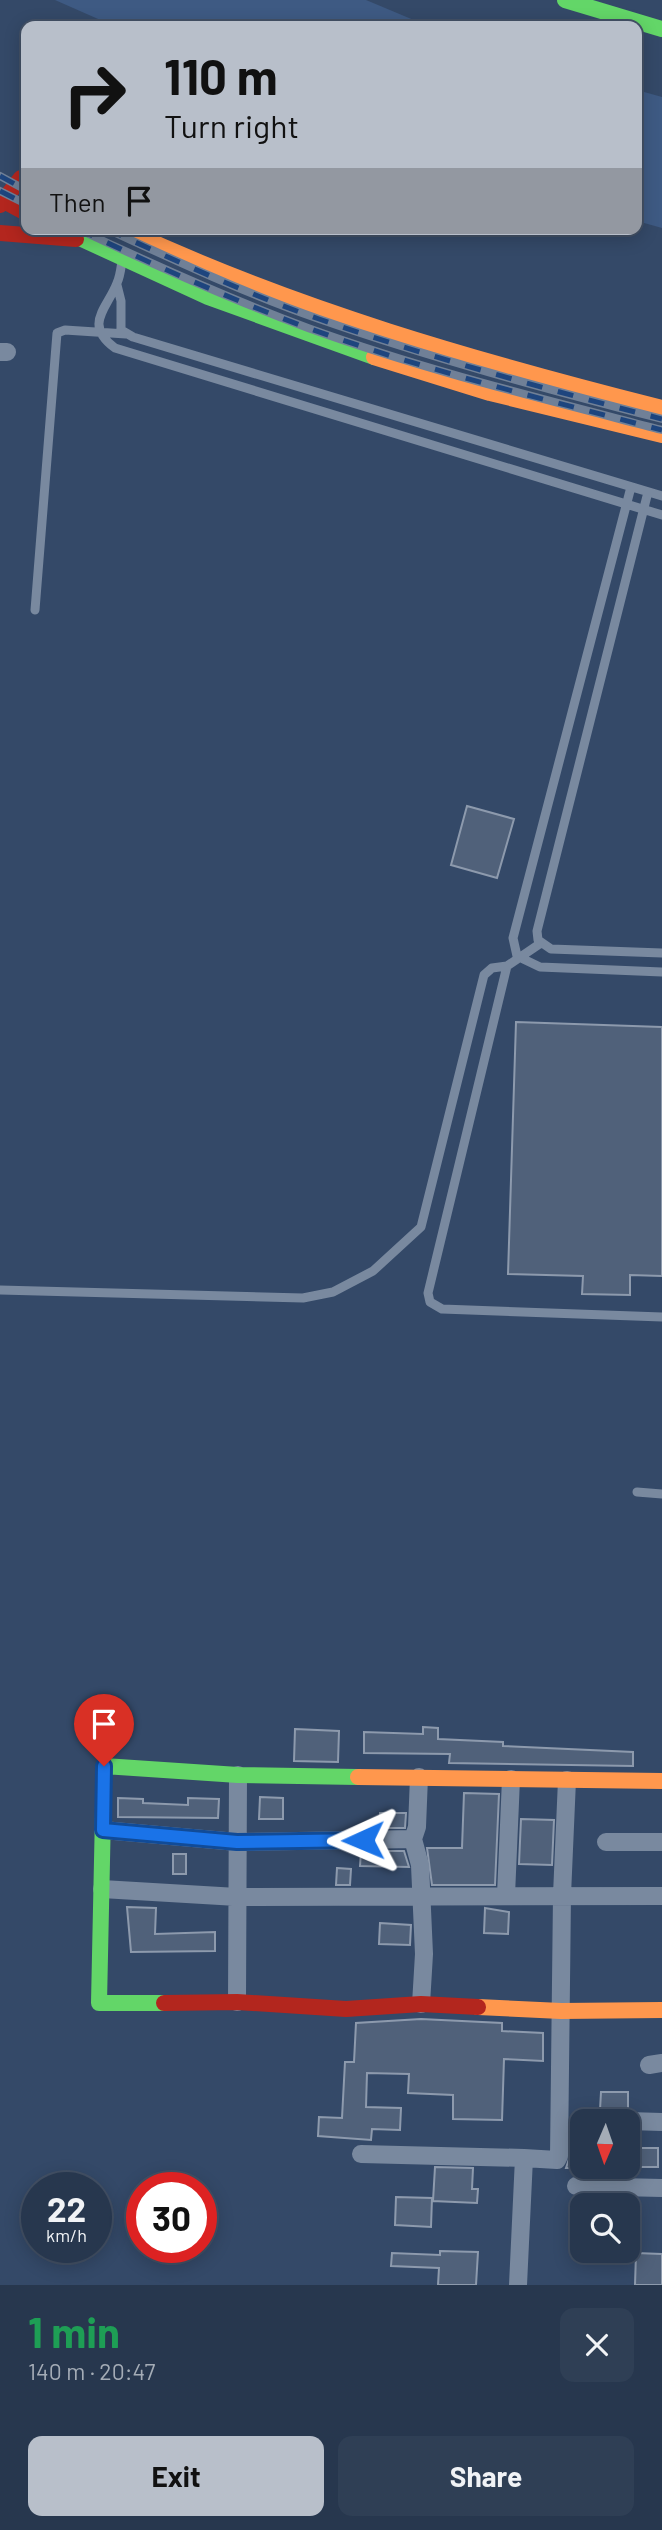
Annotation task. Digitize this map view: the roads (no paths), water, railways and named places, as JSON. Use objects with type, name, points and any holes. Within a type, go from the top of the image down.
[{"type":"street","points":[[565,0],[635,21]]},
{"type":"street","points":[[642,23],[662,29]]},
{"type":"street","points":[[19,177],[1,202],[21,210]]},
{"type":"street","points":[[0,233],[21,235]]},
{"type":"street","points":[[27,235],[80,239]]},
{"type":"street","points":[[72,235],[123,260],[309,335],[466,386],[662,435]]},
{"type":"street","points":[[136,235],[182,258],[371,329],[494,366],[662,408]]},
{"type":"street","points":[[662,1781],[237,1774],[104,1766],[99,2003],[237,2002],[346,2009],[421,2004],[561,2011],[662,2010]]},
{"type":"street","points":[[237,1774],[237,2002]]},
{"type":"street","points":[[419,1777],[417,1827],[413,1839],[420,1865],[424,1954],[421,2004]]},
{"type":"street","points":[[506,1895],[510,1779]]},
{"type":"street","points":[[361,2154],[559,2158],[562,1895],[567,1780]]},
{"type":"street","points":[[103,1830],[237,1842],[413,1839]]},
{"type":"street","points":[[606,1842],[662,1842]]},
{"type":"street","points":[[102,1889],[237,1896],[662,1896]]},
{"type":"street","points":[[640,2121],[662,2122]]},
{"type":"street","points":[[518,2285],[524,2158]]},
{"type":"street","points":[[576,2186],[662,2188]]},
{"type":"lane","points":[[123,260],[117,285],[100,317],[102,333],[115,348],[662,515]]},
{"type":"lane","points":[[117,285],[121,301],[120,324],[125,334]]},
{"type":"lane","points":[[36,610],[57,332],[65,330],[125,334],[662,496]]},
{"type":"lane","points":[[517,956],[513,938],[516,923],[631,487]]},
{"type":"lane","points":[[541,943],[537,931],[539,919],[648,492]]},
{"type":"lane","points":[[565,736],[584,741]]},
{"type":"lane","points":[[662,953],[562,951],[541,943],[517,956],[507,966],[428,1293],[430,1302],[442,1309],[662,1317]]},
{"type":"lane","points":[[623,952],[623,970]]},
{"type":"lane","points":[[517,956],[540,967],[662,972]]},
{"type":"lane","points":[[0,1290],[303,1298],[333,1292],[373,1271],[421,1227],[484,975],[492,968],[507,966]]},
{"type":"lane","points":[[637,1492],[662,1494]]},
{"type":"water","points":[[55,0],[366,0],[416,21],[103,21]]},
{"type":"water","points":[[642,91],[662,97],[662,228],[642,222]]},
{"type":"railway","points":[[0,176],[21,187]]},
{"type":"railway","points":[[0,191],[21,202]]},
{"type":"railway","points":[[91,235],[221,293],[308,328],[484,383],[662,430]]},
{"type":"railway","points":[[120,235],[238,288],[319,319],[489,372],[662,419]]}]
